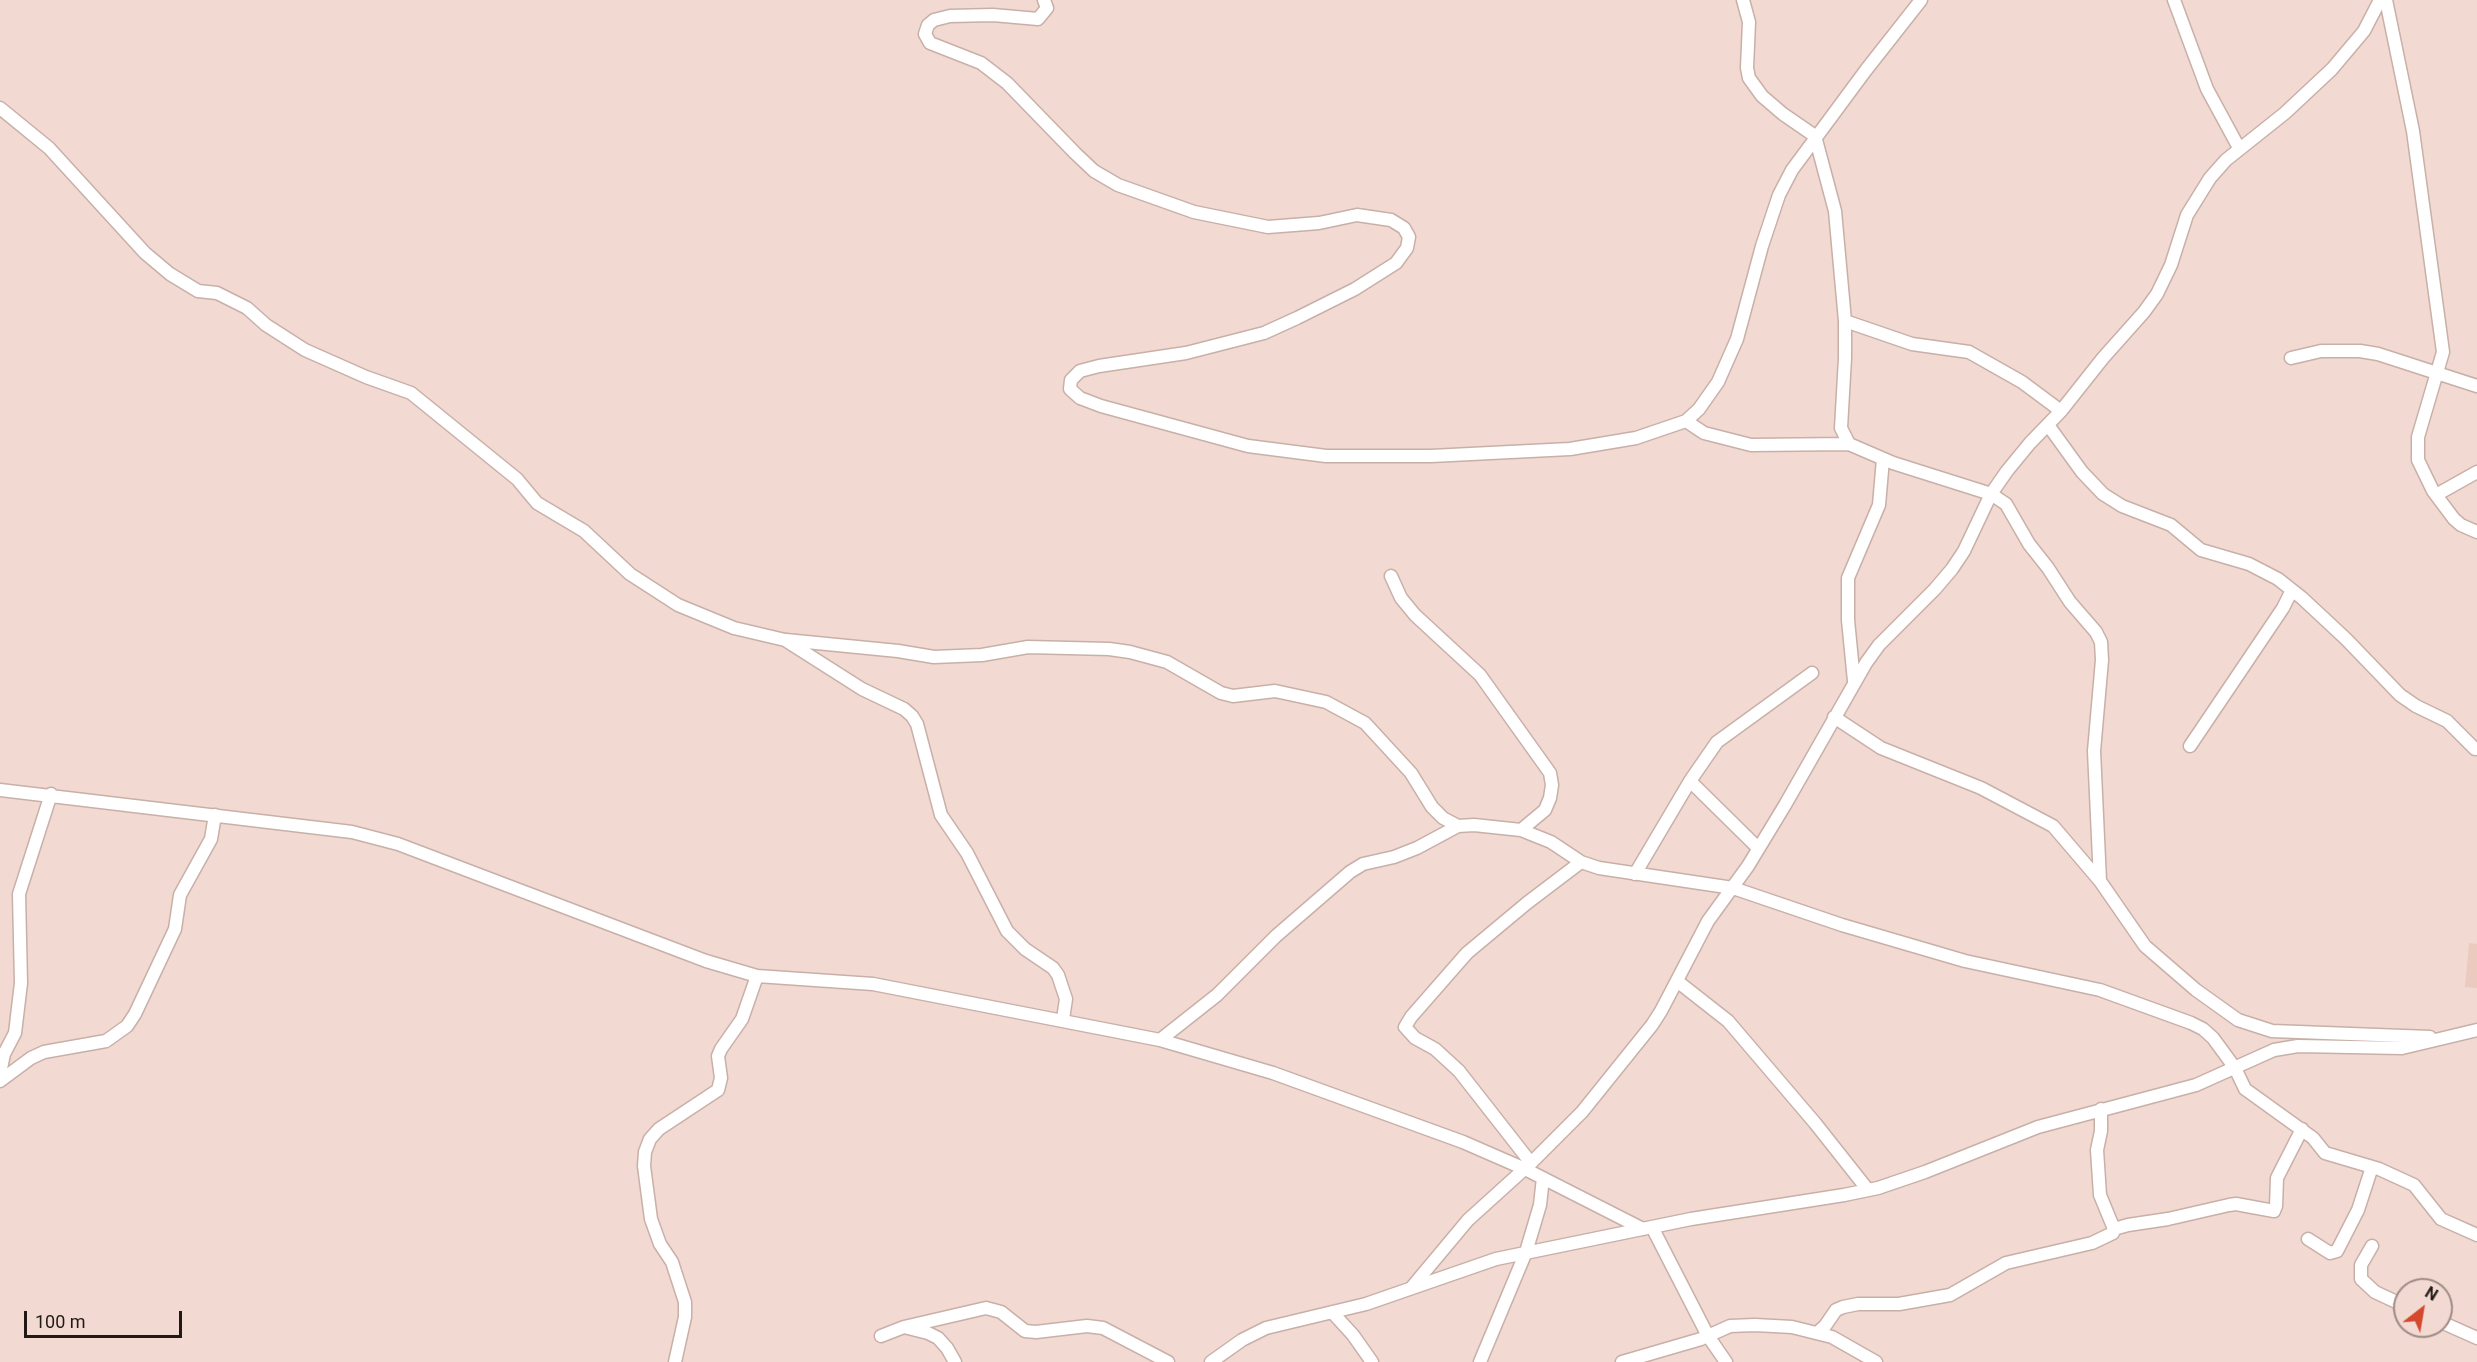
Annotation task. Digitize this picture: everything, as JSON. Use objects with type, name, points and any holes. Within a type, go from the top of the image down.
[{"type":"street","points":[[1044,0],[1047,8],[1038,19],[993,15],[950,16],[934,20],[928,25],[925,34],[930,43],[981,63],[1007,83],[1094,171],[1118,185],[1194,212],[1227,221],[1268,227],[1319,223],[1357,215],[1391,220],[1404,228],[1409,237],[1407,248],[1396,263],[1355,290],[1264,333],[1186,353],[1099,366],[1080,371],[1071,380],[1070,389],[1080,398],[1134,416],[1248,447],[1326,456],[1431,456],[1570,449],[1636,438],[1686,421],[1699,409],[1718,382],[1737,339],[1762,246],[1779,195],[1792,170],[1815,136],[1922,0]]},
{"type":"street","points":[[1743,0],[1749,22],[1747,68],[1749,78],[1762,96],[1815,136],[1835,211],[1845,321],[1841,428],[1849,444]]},
{"type":"street","points":[[2174,0],[2208,89],[2240,148]]},
{"type":"street","points":[[1412,1287],[1468,1220],[1528,1166],[1582,1112],[1652,1025],[1708,921],[1733,888],[1758,848],[1854,681],[1879,645],[1952,569],[1964,550],[1991,494],[2020,454],[2061,411],[2157,294],[2171,265],[2191,205],[2210,178],[2240,148],[2285,113],[2332,69],[2364,31],[2380,0]]},
{"type":"street","points":[[2386,0],[2413,131],[2444,352],[2417,444],[2421,468],[2436,495],[2461,525],[2477,532]]},
{"type":"street","points":[[0,108],[49,148],[145,253],[170,274],[198,291],[217,293],[248,308],[281,337],[305,350],[366,377],[411,393],[518,479],[537,503],[584,531],[630,574],[678,604],[734,628],[785,640],[898,651],[934,657],[982,655],[1034,647],[1059,650],[1109,649],[1130,652],[1167,662],[1221,693],[1233,696],[1275,691],[1326,702],[1365,723],[1412,773],[1432,807],[1443,818],[1458,826],[1521,830],[1551,842],[1581,862],[1599,868],[1733,888],[1842,925],[1955,958],[2012,973],[2100,990],[2203,1029],[2213,1038],[2235,1068],[2245,1089],[2283,1118],[2302,1129],[2327,1154],[2372,1167],[2414,1185],[2441,1219],[2477,1235]]},
{"type":"street","points":[[1845,321],[1912,344],[1969,352],[2013,377],[2061,411]]},
{"type":"street","points":[[2291,358],[2321,351],[2360,351],[2378,354],[2437,375],[2477,386]]},
{"type":"street","points":[[1686,421],[1704,433],[1751,446],[1849,444],[1882,459],[1991,494],[2012,511],[2025,538],[2070,602],[2096,632],[2101,642],[2102,660],[2094,751],[2100,881]]},
{"type":"street","points":[[2048,425],[2085,476],[2111,500],[2171,525],[2201,550],[2263,570],[2292,590],[2370,661],[2400,695],[2416,706],[2447,721],[2475,749]]},
{"type":"street","points":[[1854,681],[1848,620],[1848,578],[1879,505],[1882,459]]},
{"type":"street","points":[[2436,495],[2477,472]]},
{"type":"street","points":[[1391,576],[1401,598],[1415,615],[1479,675],[1550,773],[1551,791],[1545,810],[1521,830]]},
{"type":"street","points":[[2190,746],[2283,608],[2292,590]]},
{"type":"street","points":[[785,640],[862,689],[904,709],[912,716],[917,724],[941,815],[967,853],[1007,931],[1025,949],[1053,968],[1058,975],[1066,999],[1063,1019]]},
{"type":"street","points":[[1635,874],[1690,781],[1722,738],[1812,673]]},
{"type":"street","points":[[1834,717],[1881,748],[1981,788],[2041,818],[2063,836],[2100,881],[2139,939],[2160,962],[2238,1020],[2272,1031],[2447,1038]]},
{"type":"street","points":[[1690,781],[1758,848]]},
{"type":"street","points":[[0,790],[51,794],[352,832],[398,844],[706,961],[757,976],[873,984],[964,1003],[1063,1019],[1160,1040],[1273,1073],[1528,1166]]},
{"type":"street","points":[[0,1073],[4,1054],[15,1033],[21,983],[19,894],[51,794]]},
{"type":"street","points":[[0,1081],[31,1058],[44,1052],[106,1041],[127,1026],[135,1014],[175,929],[180,895],[212,839],[215,815]]},
{"type":"street","points":[[1160,1040],[1217,995],[1276,936],[1350,872],[1363,864],[1394,857],[1417,848],[1458,826]]},
{"type":"street","points":[[1581,862],[1467,953],[1411,1017],[1405,1027],[1415,1038],[1435,1049],[1459,1071],[1528,1166],[1543,1178],[1648,1228],[1708,1336],[1726,1362]]},
{"type":"street","points":[[675,1362],[685,1302],[672,1262],[660,1244],[651,1219],[644,1166],[645,1152],[650,1139],[659,1129],[718,1090],[721,1078],[718,1056],[742,1019],[757,976]]},
{"type":"street","points":[[1677,981],[1728,1022],[1781,1081],[1868,1190]]},
{"type":"street","points":[[1211,1362],[1242,1340],[1266,1328],[1366,1304],[1477,1264],[1648,1228],[1868,1190],[1925,1172],[2021,1133],[2101,1109],[2196,1085],[2259,1056],[2286,1047],[2402,1048],[2477,1030]]},
{"type":"street","points":[[2463,1033],[2477,1042]]},
{"type":"street","points":[[2101,1109],[2101,1131],[2097,1150],[2100,1195],[2114,1229]]},
{"type":"street","points":[[1817,1333],[1836,1311],[1843,1307],[1858,1304],[1899,1304],[1950,1295],[2006,1263],[2092,1243],[2113,1233],[2114,1229],[2229,1204],[2274,1211],[2277,1178],[2302,1129]]},
{"type":"street","points":[[2308,1239],[2331,1253],[2337,1251],[2358,1210],[2372,1167]]},
{"type":"street","points":[[1480,1362],[1526,1252],[1540,1205],[1543,1178]]},
{"type":"street","points":[[2372,1246],[2361,1265],[2361,1279],[2375,1292],[2393,1300]]},
{"type":"street","points":[[881,1336],[904,1327],[986,1308],[1001,1312],[1024,1331],[1036,1332],[1087,1326],[1103,1328],[1168,1362]]},
{"type":"street","points":[[1332,1312],[1353,1335],[1372,1362]]},
{"type":"street","points":[[1622,1362],[1708,1336],[1730,1326],[1755,1325],[1792,1327],[1817,1333],[1840,1341],[1876,1362]]},
{"type":"street","points":[[904,1327],[938,1338],[955,1362]]},
{"type":"street","points":[[2453,1327],[2477,1338]]},
{"type":"shaded area","points":[[2469,943],[2477,944],[2477,988],[2465,987]]}]
